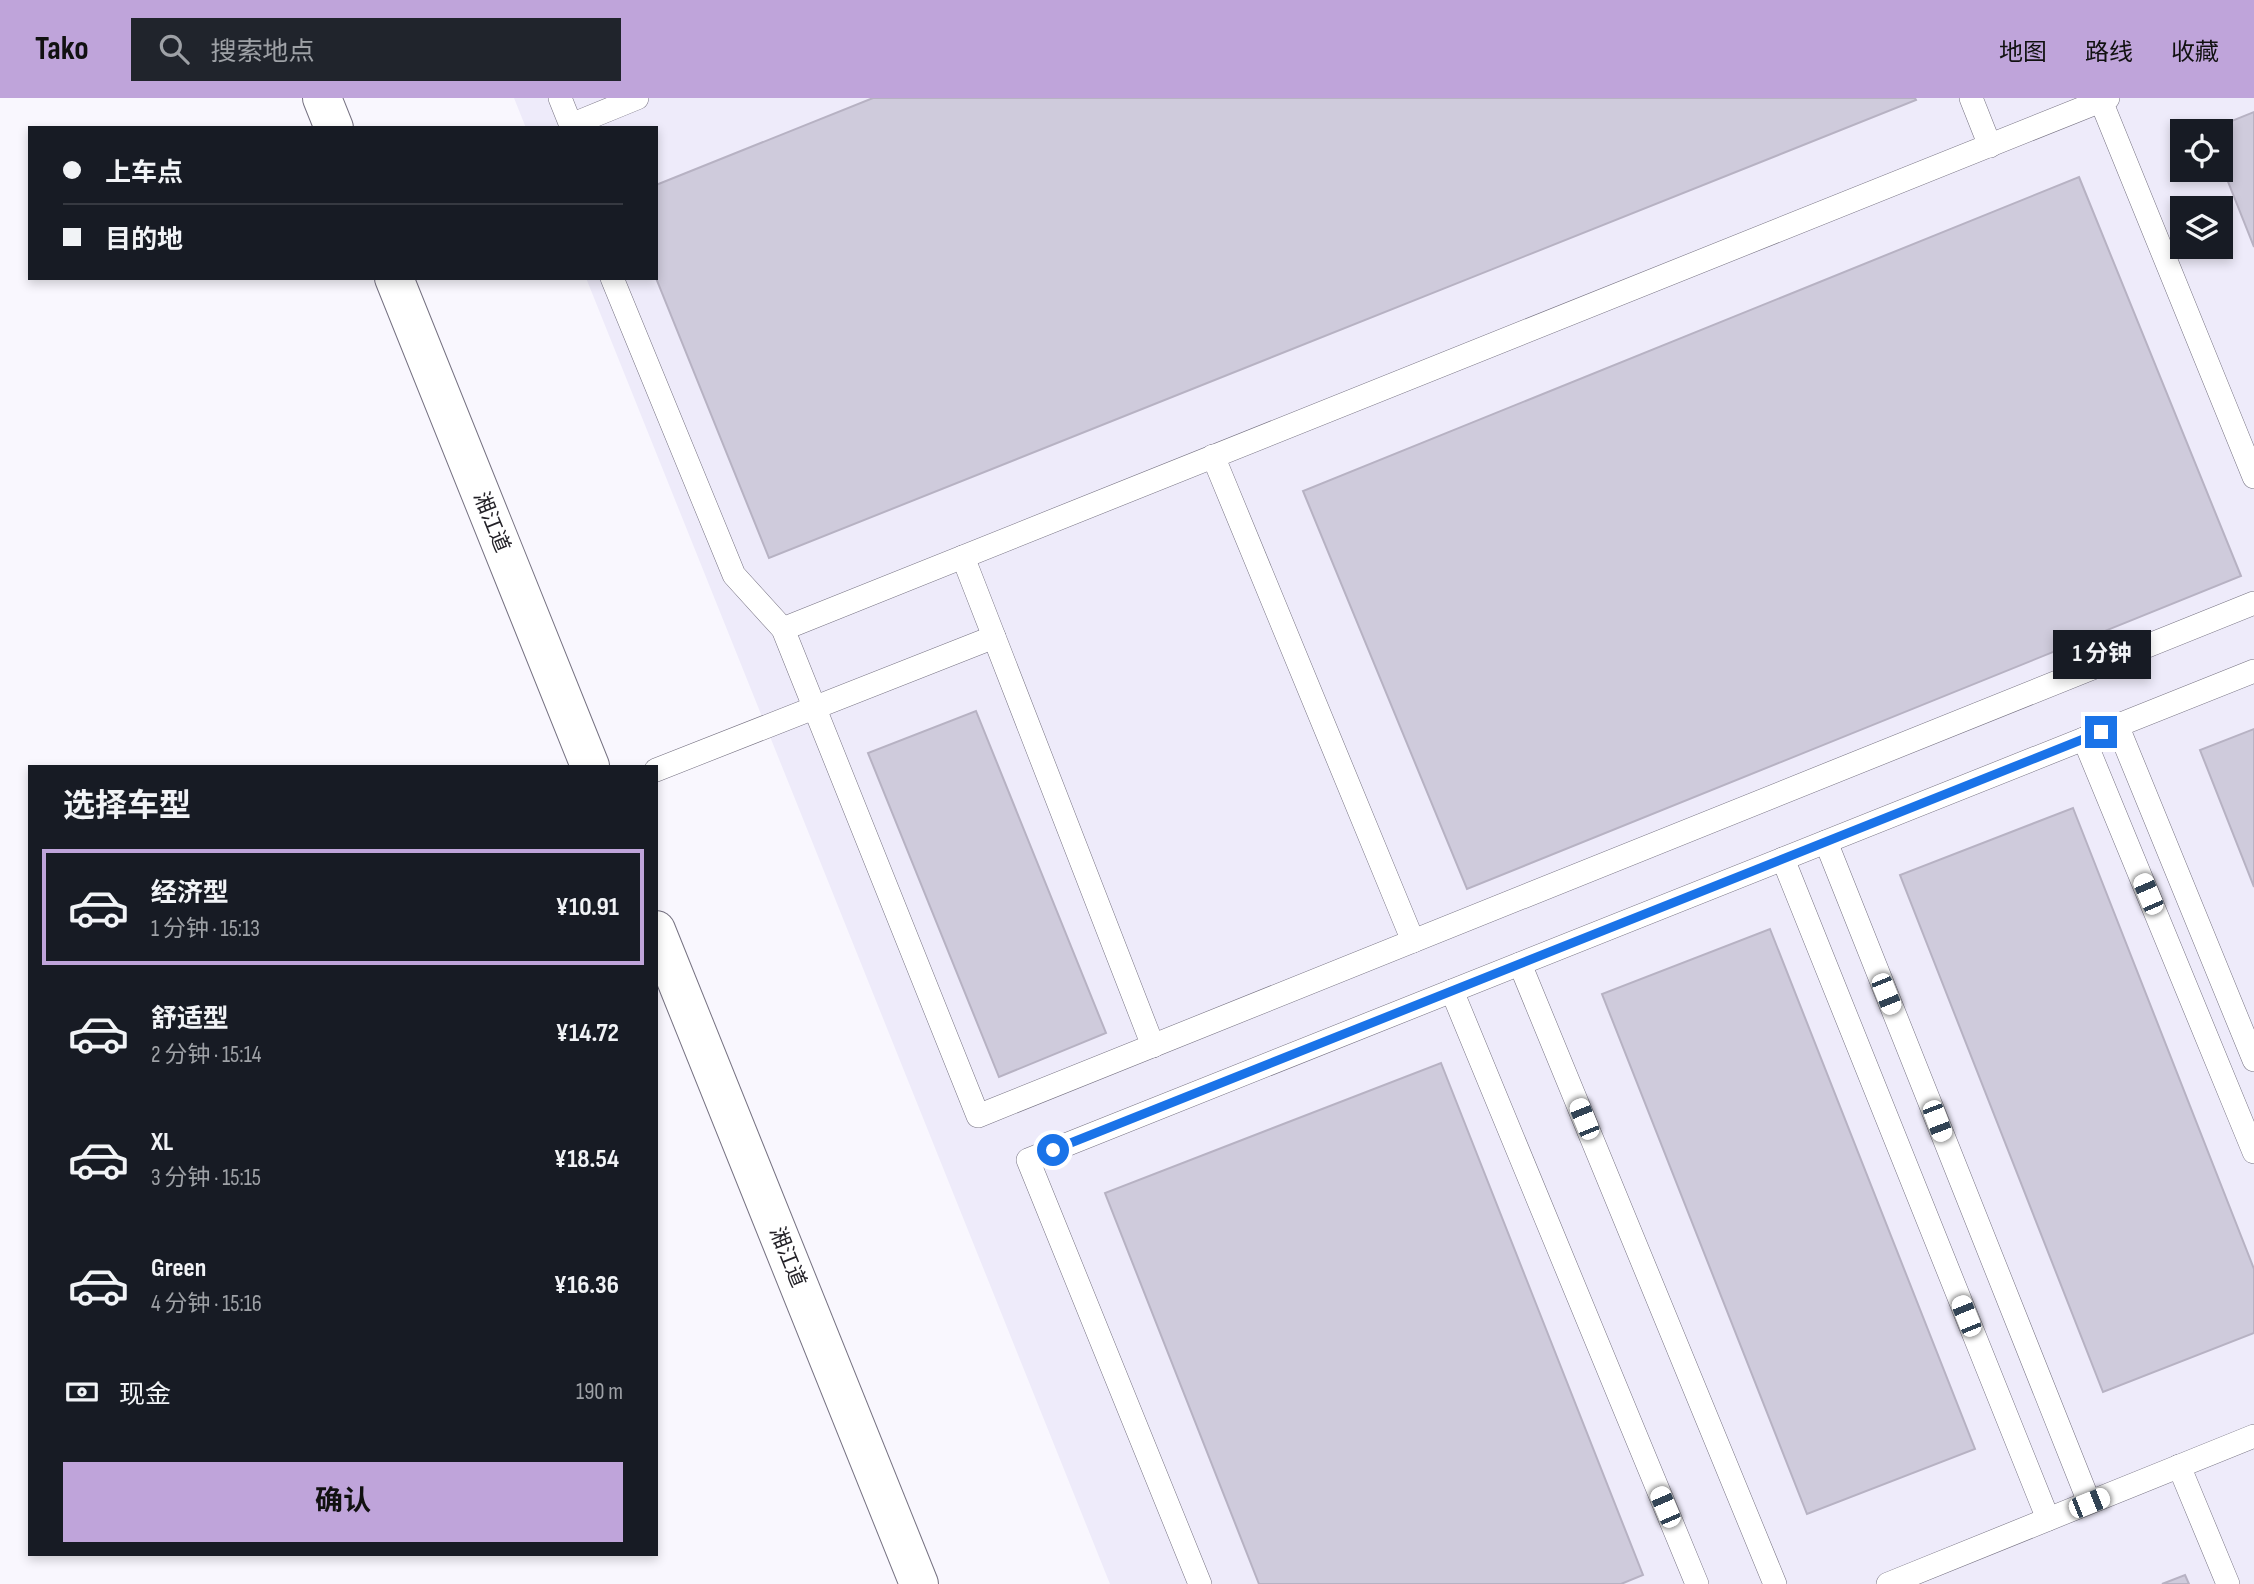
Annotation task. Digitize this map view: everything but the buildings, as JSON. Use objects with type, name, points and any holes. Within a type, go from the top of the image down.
[{"type":"main road","points":[[322,98],[333,126]]},
{"type":"main road","name":"湘江道","points":[[395,280],[590,765]]},
{"type":"main road","name":"湘江道","points":[[658,935],[919,1584]]},
{"type":"lane","points":[[560,98],[571,126],[637,98]]},
{"type":"lane","points":[[1971,98],[1990,146]]},
{"type":"lane","points":[[783,629],[2105,99],[2254,477]]},
{"type":"lane","points":[[613,280],[734,575],[783,629],[978,1116],[2254,603]]},
{"type":"lane","points":[[1213,456],[1413,941]]},
{"type":"lane","points":[[963,557],[1153,1046]]},
{"type":"lane","points":[[658,770],[994,637]]},
{"type":"lane","points":[[1200,1584],[1028,1160],[2254,671]]},
{"type":"lane","points":[[2117,725],[2254,1060]]},
{"type":"lane","points":[[2084,739],[2254,1152]]},
{"type":"lane","points":[[1826,842],[2089,1503]]},
{"type":"lane","points":[[1783,859],[2048,1519]]},
{"type":"lane","points":[[1520,964],[1775,1584]]},
{"type":"lane","points":[[1452,991],[1697,1584]]},
{"type":"lane","points":[[1888,1584],[1938,1574],[2048,1519],[2254,1436]]},
{"type":"lane","points":[[2179,1466],[2228,1584]]},
{"type":"shaded area","points":[[514,98],[2254,98],[2254,1584],[1110,1584],[587,280],[658,280],[658,126],[525,126]]},
{"type":"route","points":[[1053,1150],[2101,732]]}]
